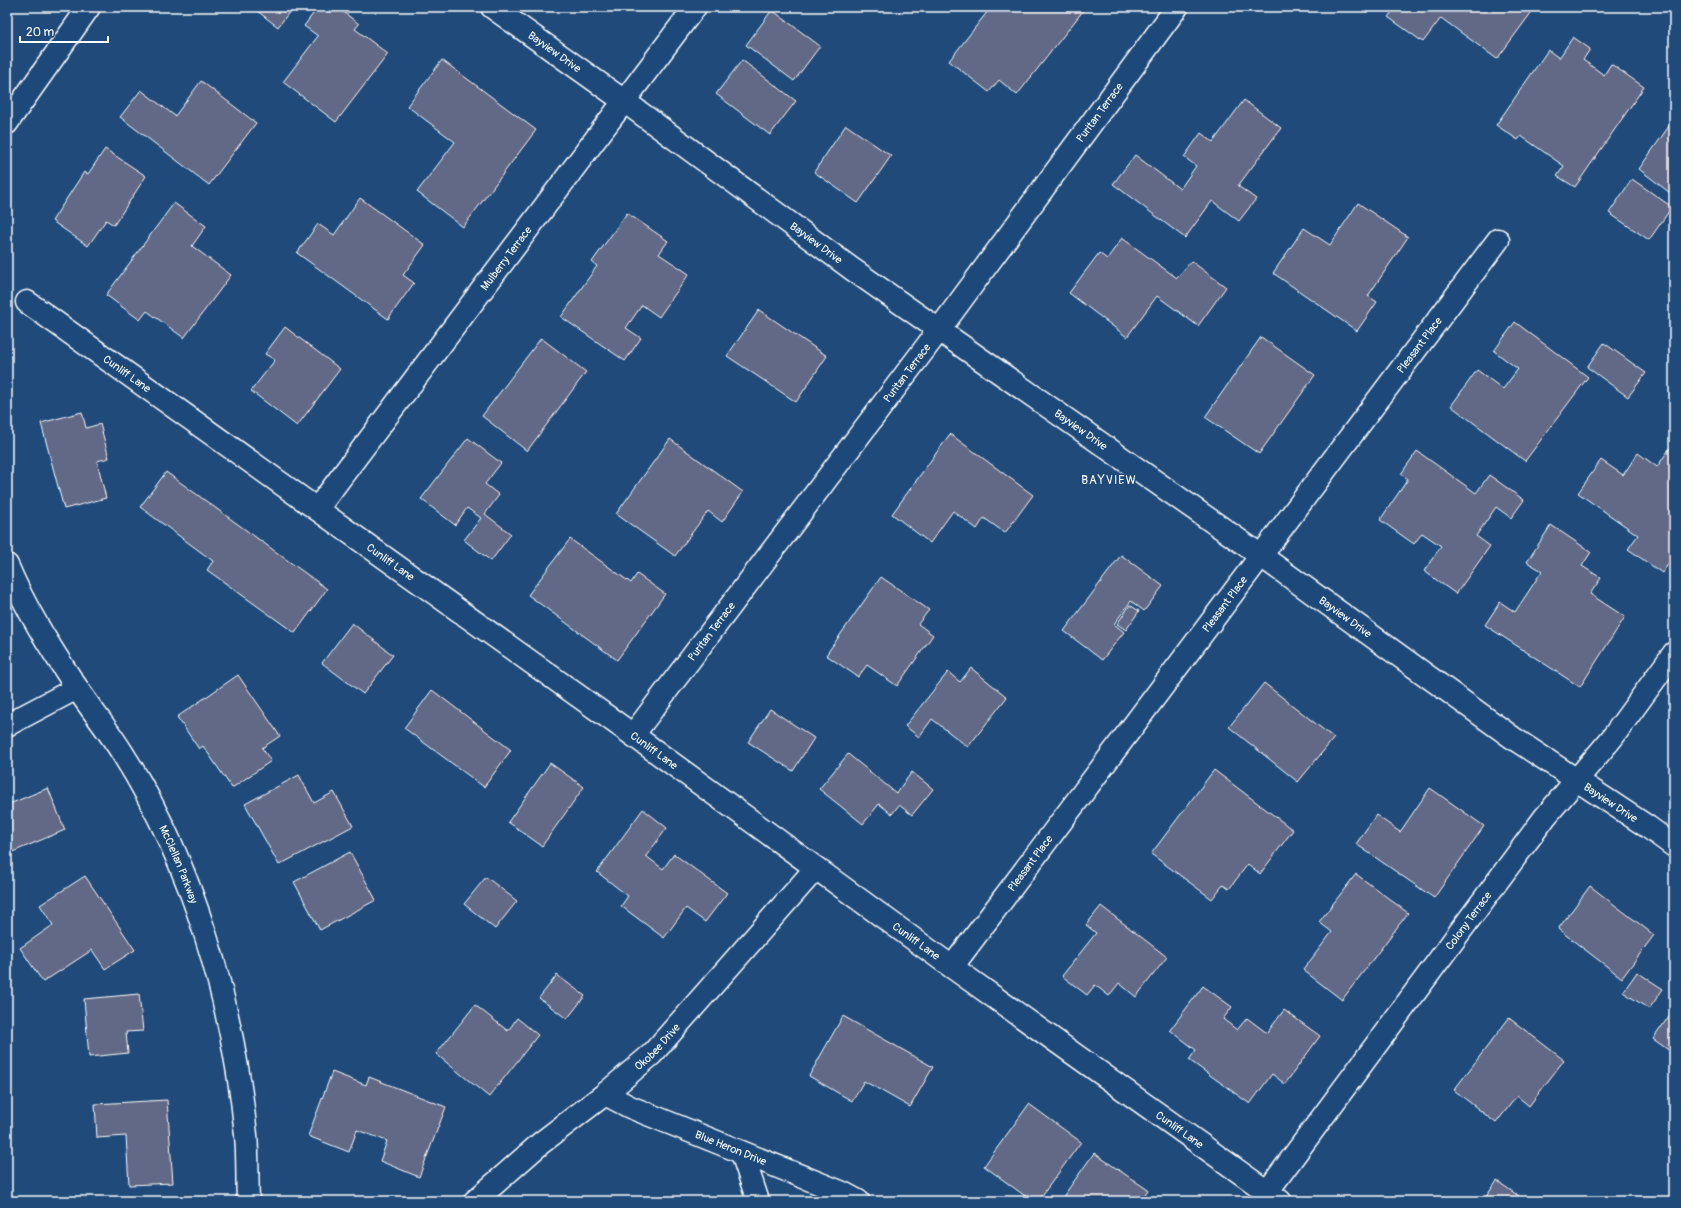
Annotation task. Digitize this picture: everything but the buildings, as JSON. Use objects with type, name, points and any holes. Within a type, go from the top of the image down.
[{"type":"street","points":[[7,124],[89,7]]},
{"type":"street","name":"Bayview Drive","points":[[492,7],[624,101],[852,269],[1260,555],[1513,738],[1674,846]]},
{"type":"street","name":"Mulberry Terrace","points":[[317,509],[695,7]]},
{"type":"street","name":"Puritan Terrace","points":[[632,736],[939,330],[1177,7]]},
{"type":"street","name":"Pleasant Place","points":[[952,967],[1498,240]]},
{"type":"street","name":"Cunliff Lane","points":[[27,302],[317,509],[952,967],[1274,1196]]},
{"type":"street","name":"McClellan Parkway","points":[[7,564],[31,614],[77,688],[123,754],[151,803],[178,862],[202,924],[221,990],[237,1068],[246,1136],[248,1201]]},
{"type":"street","name":"Colony Terrace","points":[[1274,1196],[1545,817],[1612,738],[1674,653]]},
{"type":"street","points":[[7,725],[77,688]]},
{"type":"street","name":"Okobee Drive","points":[[475,1201],[541,1143],[605,1094],[652,1054],[816,868]]},
{"type":"street","name":"Blue Heron Drive","points":[[605,1094],[630,1107],[843,1193],[858,1201]]},
{"type":"street","points":[[742,1153],[758,1201]]},
{"type":"district","name":"BAYVIEW","points":[[1109,480]]}]
